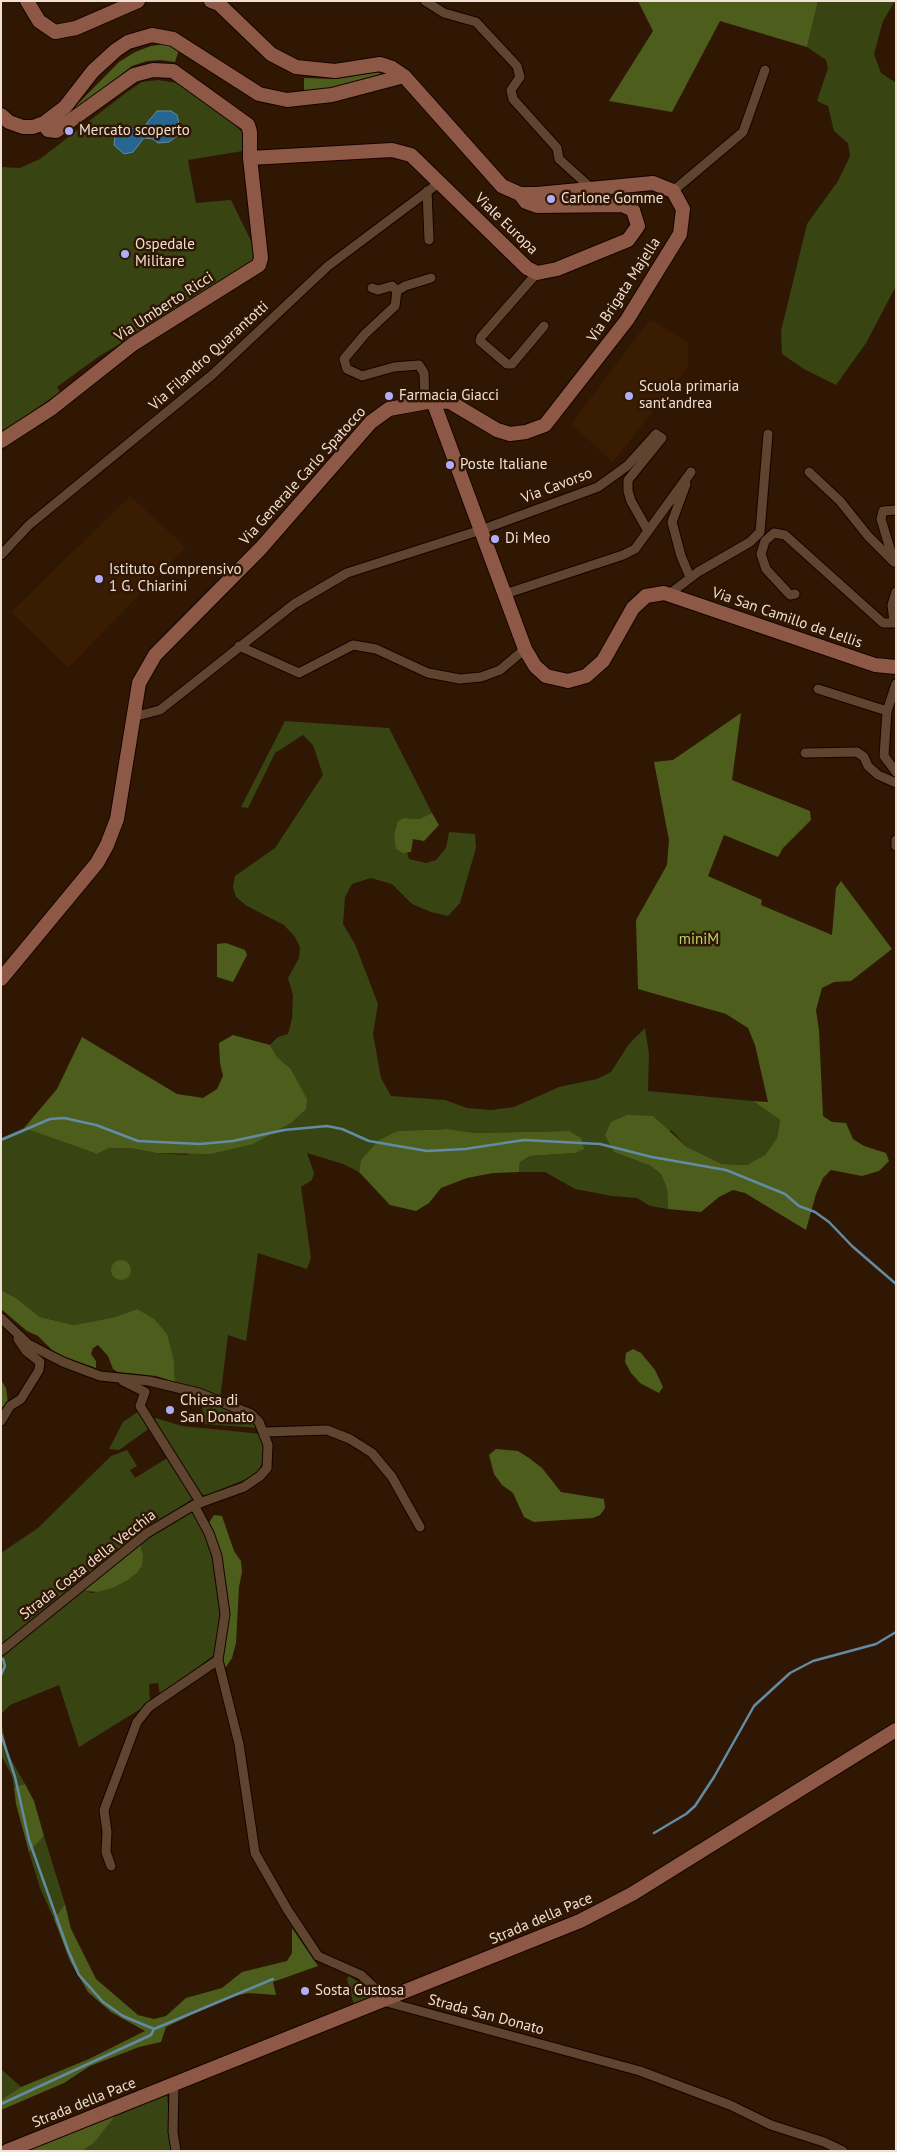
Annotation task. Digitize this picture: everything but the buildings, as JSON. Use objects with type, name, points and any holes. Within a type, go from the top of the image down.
[{"type":"street","points":[[27,1],[39,21],[55,32],[76,28],[138,1]]},
{"type":"street","points":[[211,1],[219,4],[271,54],[296,67],[335,71],[380,64],[392,68],[404,76],[502,186],[520,194],[653,183],[673,191],[743,132],[765,70]]},
{"type":"street","points":[[424,1],[444,13],[476,22],[518,66],[520,77],[511,90],[513,100],[557,148],[559,159],[591,188]]},
{"type":"street","points":[[1,115],[8,122],[23,127],[33,127],[44,123],[65,107],[93,71],[116,50],[128,42],[152,35],[174,39],[259,94],[287,100],[332,95],[404,76]]},
{"type":"street","points":[[44,123],[48,130],[56,131],[134,75],[164,69],[181,76],[244,121],[250,132],[250,158]]},
{"type":"street","name":"Viale Europa","points":[[250,158],[392,150],[411,155],[527,268],[537,273],[557,269],[628,240],[638,226],[633,210],[622,205],[554,208],[537,206],[526,202],[520,194]]},
{"type":"street","name":"Via Umberto Ricci","points":[[1,442],[52,408],[133,344],[259,265],[261,258],[250,158]]},
{"type":"street","name":"Via Filandro Quarantotti","points":[[1,555],[29,525],[212,375],[328,266],[440,182]]},
{"type":"street","points":[[427,191],[429,240]]},
{"type":"street","name":"Via Brigata Majella","points":[[429,401],[456,404],[503,433],[526,432],[545,425],[627,320],[680,234],[683,209],[673,191]]},
{"type":"street","points":[[537,273],[480,337],[480,341],[507,364],[512,364],[544,326]]},
{"type":"street","points":[[397,291],[405,286],[431,278]]},
{"type":"street","points":[[372,288],[378,290],[392,286],[397,291]]},
{"type":"street","points":[[397,291],[395,306],[365,334],[344,359],[345,364],[347,369],[354,375],[362,376],[394,367],[418,365],[424,373],[429,401]]},
{"type":"street","name":"Via San Camillo de Lellis","points":[[429,401],[481,530],[525,649],[535,666],[546,676],[568,681],[586,676],[602,660],[632,608],[646,596],[664,593],[875,665],[896,667]]},
{"type":"street","name":"Via Generale Carlo Spatocco","points":[[1,979],[97,863],[107,845],[117,819],[139,683],[155,655],[261,548],[371,422],[397,406],[429,401]]},
{"type":"street","name":"Via Cavorso","points":[[133,717],[160,710],[294,604],[347,573],[481,530],[598,486],[627,466],[656,434],[662,438],[628,480],[631,502],[648,530]]},
{"type":"street","name":"Via San Camillo de Lellis","points":[[668,595],[690,577],[750,542],[760,532],[761,500],[768,434]]},
{"type":"street","points":[[809,472],[840,501],[868,536],[894,562]]},
{"type":"street","points":[[505,594],[623,555],[635,549],[689,474],[672,522],[681,556],[690,577]]},
{"type":"street","points":[[894,562],[892,549],[881,519],[883,511],[896,510]]},
{"type":"street","name":"Via San Camillo de Lellis","points":[[796,594],[790,595],[766,569],[761,554],[765,541],[774,533],[785,534],[883,623],[895,623],[892,605],[896,592]]},
{"type":"street","points":[[239,646],[299,673],[353,645],[376,649],[428,673],[460,679],[482,677],[500,670],[525,649]]},
{"type":"street","points":[[896,684],[887,711],[884,756],[896,772]]},
{"type":"street","points":[[818,689],[887,711]]},
{"type":"street","points":[[805,753],[857,752],[864,757],[868,766],[878,775],[896,783]]},
{"type":"street","points":[[896,840],[896,846]]},
{"type":"street","points":[[5,1321],[28,1344],[56,1359],[100,1376],[149,1380],[199,1393],[251,1414],[265,1432],[268,1445],[267,1468],[244,1488],[197,1504]]},
{"type":"street","points":[[1,1421],[10,1406],[21,1399],[39,1370],[40,1362],[26,1351],[5,1321]]},
{"type":"street","points":[[117,1378],[145,1392],[140,1406],[197,1504],[217,1556],[225,1614],[218,1660],[239,1744],[255,1853],[286,1909],[318,1956],[361,1976],[375,1988],[383,2001]]},
{"type":"street","points":[[265,1432],[327,1430],[350,1439],[372,1453],[392,1478],[420,1527]]},
{"type":"street","name":"Strada Costa della Vecchia","points":[[1,1651],[148,1533],[197,1504]]},
{"type":"street","points":[[111,1866],[106,1852],[107,1832],[104,1810],[137,1722],[148,1707],[218,1660]]},
{"type":"street","name":"Strada della Pace","points":[[7,2151],[556,1932],[611,1906],[896,1730]]},
{"type":"street","name":"Strada San Donato","points":[[383,2001],[640,2071],[730,2105],[771,2125],[824,2142],[843,2151]]},
{"type":"street","points":[[174,2085],[173,2132],[176,2151]]},
{"type":"shaded area","name":"Scuola primaria sant'andrea","points":[[650,319],[688,342],[688,367],[613,462],[571,424]]},
{"type":"shaded area","name":"Istituto Comprensivo 1 G. Chiarini","points":[[130,496],[186,547],[68,668],[11,612]]},
{"type":"green space","points":[[638,1],[818,1],[807,47],[720,21],[672,112],[609,101],[653,31]]},
{"type":"green space","points":[[818,1],[895,1],[883,21],[874,54],[881,73],[896,83],[896,286],[866,343],[836,385],[804,369],[782,354],[781,331],[807,224],[838,181],[850,156],[848,143],[834,131],[828,106],[817,101],[828,68],[826,60],[807,47]]},
{"type":"green space","points":[[166,44],[179,49],[175,62],[147,61],[132,66],[59,123],[119,62],[135,52],[151,46]]},
{"type":"green space","points":[[376,72],[384,75],[331,90],[304,93],[304,78],[336,79]]},
{"type":"green space","points":[[158,80],[177,83],[189,90],[236,126],[246,136],[247,146],[243,151],[188,160],[196,203],[231,200],[257,253],[255,263],[98,357],[57,387],[60,392],[1,433],[1,167],[20,168],[40,159],[127,92],[142,82]]},
{"type":"green space","name":"miniM","points":[[741,713],[732,780],[810,811],[811,820],[783,848],[778,857],[724,835],[708,876],[762,900],[761,905],[832,935],[836,888],[841,881],[892,949],[851,981],[834,982],[822,988],[816,1010],[819,1030],[823,1116],[832,1122],[846,1123],[853,1139],[864,1146],[886,1153],[889,1161],[879,1171],[862,1176],[831,1170],[823,1178],[816,1194],[806,1230],[745,1193],[733,1190],[719,1197],[701,1212],[668,1209],[667,1189],[661,1174],[649,1165],[614,1152],[605,1135],[611,1122],[627,1115],[653,1116],[687,1147],[722,1164],[747,1165],[765,1155],[777,1138],[780,1120],[753,1101],[768,1102],[755,1045],[748,1028],[726,1014],[638,989],[636,920],[667,865],[669,840],[654,762],[673,760]]},
{"type":"green space","points":[[285,721],[389,728],[432,813],[419,819],[404,818],[394,835],[397,849],[407,852],[409,859],[426,863],[436,860],[446,848],[449,832],[475,834],[476,848],[460,903],[448,916],[431,912],[412,904],[392,884],[371,878],[352,884],[345,897],[343,924],[355,944],[378,1004],[373,1034],[381,1078],[391,1096],[445,1100],[467,1108],[491,1110],[514,1107],[559,1087],[597,1079],[611,1072],[629,1044],[645,1028],[649,1054],[648,1091],[753,1101],[780,1120],[777,1138],[765,1155],[748,1165],[722,1164],[687,1147],[671,1130],[634,1158],[649,1165],[661,1174],[667,1189],[668,1209],[650,1206],[637,1198],[612,1196],[575,1189],[545,1172],[519,1172],[520,1162],[530,1156],[575,1153],[569,1131],[475,1133],[448,1129],[398,1131],[361,1160],[359,1172],[343,1164],[307,1153],[314,1173],[312,1180],[301,1187],[311,1258],[307,1269],[258,1253],[246,1341],[228,1335],[220,1399],[175,1382],[174,1362],[137,1309],[115,1317],[74,1325],[40,1317],[16,1298],[1,1290],[1,1138],[24,1128],[97,1154],[109,1148],[130,1148],[156,1153],[187,1155],[290,1068],[277,1057],[270,1045],[278,1037],[288,1034],[292,1019],[293,995],[288,978],[299,958],[300,947],[295,937],[284,925],[247,906],[236,897],[233,887],[235,876],[275,848],[323,775],[313,745],[303,735],[275,753],[248,808],[241,807]]},
{"type":"green space","points":[[432,813],[439,825],[424,841],[413,839],[411,852],[403,853],[396,849],[394,835],[398,821],[404,818],[419,819]]},
{"type":"green space","points":[[226,943],[245,950],[247,955],[233,982],[217,977],[217,944]]},
{"type":"green space","points":[[233,1035],[270,1045],[277,1057],[290,1068],[307,1099],[306,1109],[292,1122],[253,1144],[210,1154],[156,1153],[130,1148],[109,1148],[97,1154],[24,1128],[57,1089],[82,1037],[177,1094],[203,1098],[217,1089],[223,1076],[219,1043]]},
{"type":"green space","points":[[448,1129],[475,1133],[569,1131],[581,1138],[584,1149],[575,1153],[530,1156],[520,1162],[519,1172],[493,1173],[467,1178],[441,1188],[429,1203],[416,1211],[390,1205],[359,1172],[361,1160],[379,1140],[398,1131]]},
{"type":"green space","points":[[121,1260],[128,1263],[131,1270],[128,1277],[121,1280],[114,1277],[111,1270],[114,1263]]},
{"type":"green space","points":[[1,1290],[16,1298],[40,1317],[74,1325],[115,1317],[137,1309],[154,1319],[167,1334],[174,1362],[175,1382],[156,1376],[118,1372],[113,1369],[108,1356],[98,1345],[93,1348],[91,1354],[96,1361],[96,1368],[56,1354],[38,1336],[27,1331],[1,1309]]},
{"type":"green space","points":[[633,1349],[641,1353],[655,1370],[663,1387],[659,1393],[640,1383],[631,1373],[625,1362],[626,1353]]},
{"type":"green space","points":[[1,1380],[6,1388],[8,1403],[1,1408]]},
{"type":"green space","points":[[202,1398],[240,1413],[259,1428],[203,1424]]},
{"type":"green space","points":[[139,1411],[150,1428],[119,1450],[109,1449],[123,1422]]},
{"type":"green space","points":[[156,1418],[182,1426],[262,1434],[265,1449],[263,1461],[258,1471],[251,1477],[205,1496],[196,1489],[154,1420]]},
{"type":"green space","points":[[496,1449],[518,1451],[542,1468],[561,1492],[604,1499],[605,1508],[600,1515],[593,1518],[534,1522],[524,1517],[513,1493],[502,1485],[494,1474],[489,1455]]},
{"type":"green space","points":[[127,1450],[137,1466],[130,1470],[135,1478],[169,1457],[195,1497],[138,1536],[1,1646],[1,1553],[38,1528],[111,1456]]},
{"type":"green space","points":[[190,1512],[198,1518],[215,1556],[222,1610],[217,1653],[160,1695],[158,1683],[149,1684],[150,1703],[79,1747],[59,1685],[10,1705],[1,1714],[1,1657],[87,1585],[85,1591],[92,1593],[113,1588],[128,1580],[137,1573],[143,1555],[140,1544],[161,1527]]},
{"type":"green space","points":[[214,1515],[222,1516],[234,1551],[241,1561],[242,1572],[239,1587],[236,1643],[232,1658],[226,1667],[222,1666],[220,1658],[227,1620],[208,1524]]},
{"type":"green space","points":[[140,1544],[143,1555],[142,1565],[137,1573],[113,1588],[98,1592],[85,1591],[87,1585]]},
{"type":"green space","points":[[1,1721],[8,1754],[25,1784],[14,1787],[12,1776],[1,1755]]},
{"type":"green space","points":[[25,1784],[34,1801],[44,1836],[29,1852],[16,1804],[14,1787]]},
{"type":"green space","points":[[44,1836],[65,1904],[54,1919],[40,1888],[29,1852]]},
{"type":"green space","points":[[65,1904],[71,1929],[96,1979],[138,2015],[154,2019],[166,2016],[186,1998],[222,1988],[242,1972],[287,1961],[292,1953],[292,1928],[318,1966],[273,1982],[276,1995],[249,1993],[234,1996],[166,2027],[161,2042],[139,2047],[90,2066],[64,2083],[1,2110],[1,2100],[21,2087],[89,2059],[145,2031],[111,2012],[88,1992],[70,1961],[54,1919]]},
{"type":"green space","points":[[349,1976],[366,1987],[372,1994],[371,1998],[354,2005],[347,1979]]},
{"type":"green space","points":[[1,2069],[21,2087],[1,2100]]},
{"type":"green space","points":[[167,2092],[171,2151],[82,2151],[94,2143],[120,2110]]},
{"type":"green space","points":[[120,2110],[94,2143],[82,2151],[23,2151]]},
{"type":"water","points":[[157,111],[171,111],[177,115],[180,128],[178,135],[169,142],[158,143],[153,139],[144,138],[133,152],[124,154],[114,145],[115,134],[118,128],[142,129]]},
{"type":"waterway","points":[[1,1140],[50,1119],[64,1118],[96,1125],[138,1141],[200,1144],[233,1141],[284,1130],[327,1126],[342,1129],[369,1141],[427,1151],[465,1149],[524,1140],[600,1144],[652,1157],[726,1170],[785,1194],[799,1206],[815,1212],[829,1222],[852,1246],[896,1284]]},
{"type":"waterway","points":[[654,1833],[686,1814],[695,1806],[714,1777],[754,1706],[790,1673],[813,1661],[876,1644],[896,1632]]},
{"type":"waterway","points":[[1,1675],[5,1666],[3,1659]]},
{"type":"waterway","points":[[1,1734],[15,1777],[29,1840],[68,1950],[79,1975],[103,2002],[123,2016],[154,2029],[273,1979]]},
{"type":"waterway","points":[[1,2104],[151,2035],[154,2029]]},
{"type":"place","name":"Mercato scoperto","points":[[69,131]]},
{"type":"place","name":"Carlone Gomme","points":[[551,199]]},
{"type":"place","name":"Ospedale Militare","points":[[125,254]]},
{"type":"place","name":"Farmacia Giacci","points":[[389,396]]},
{"type":"place","name":"Scuola primaria sant'andrea","points":[[629,396]]},
{"type":"place","name":"Poste Italiane","points":[[450,465]]},
{"type":"place","name":"Di Meo","points":[[495,539]]},
{"type":"place","name":"Istituto Comprensivo 1 G. Chiarini","points":[[99,579]]},
{"type":"place","name":"Chiesa di San Donato","points":[[170,1410]]},
{"type":"place","name":"Sosta Gustosa","points":[[305,1991]]}]
